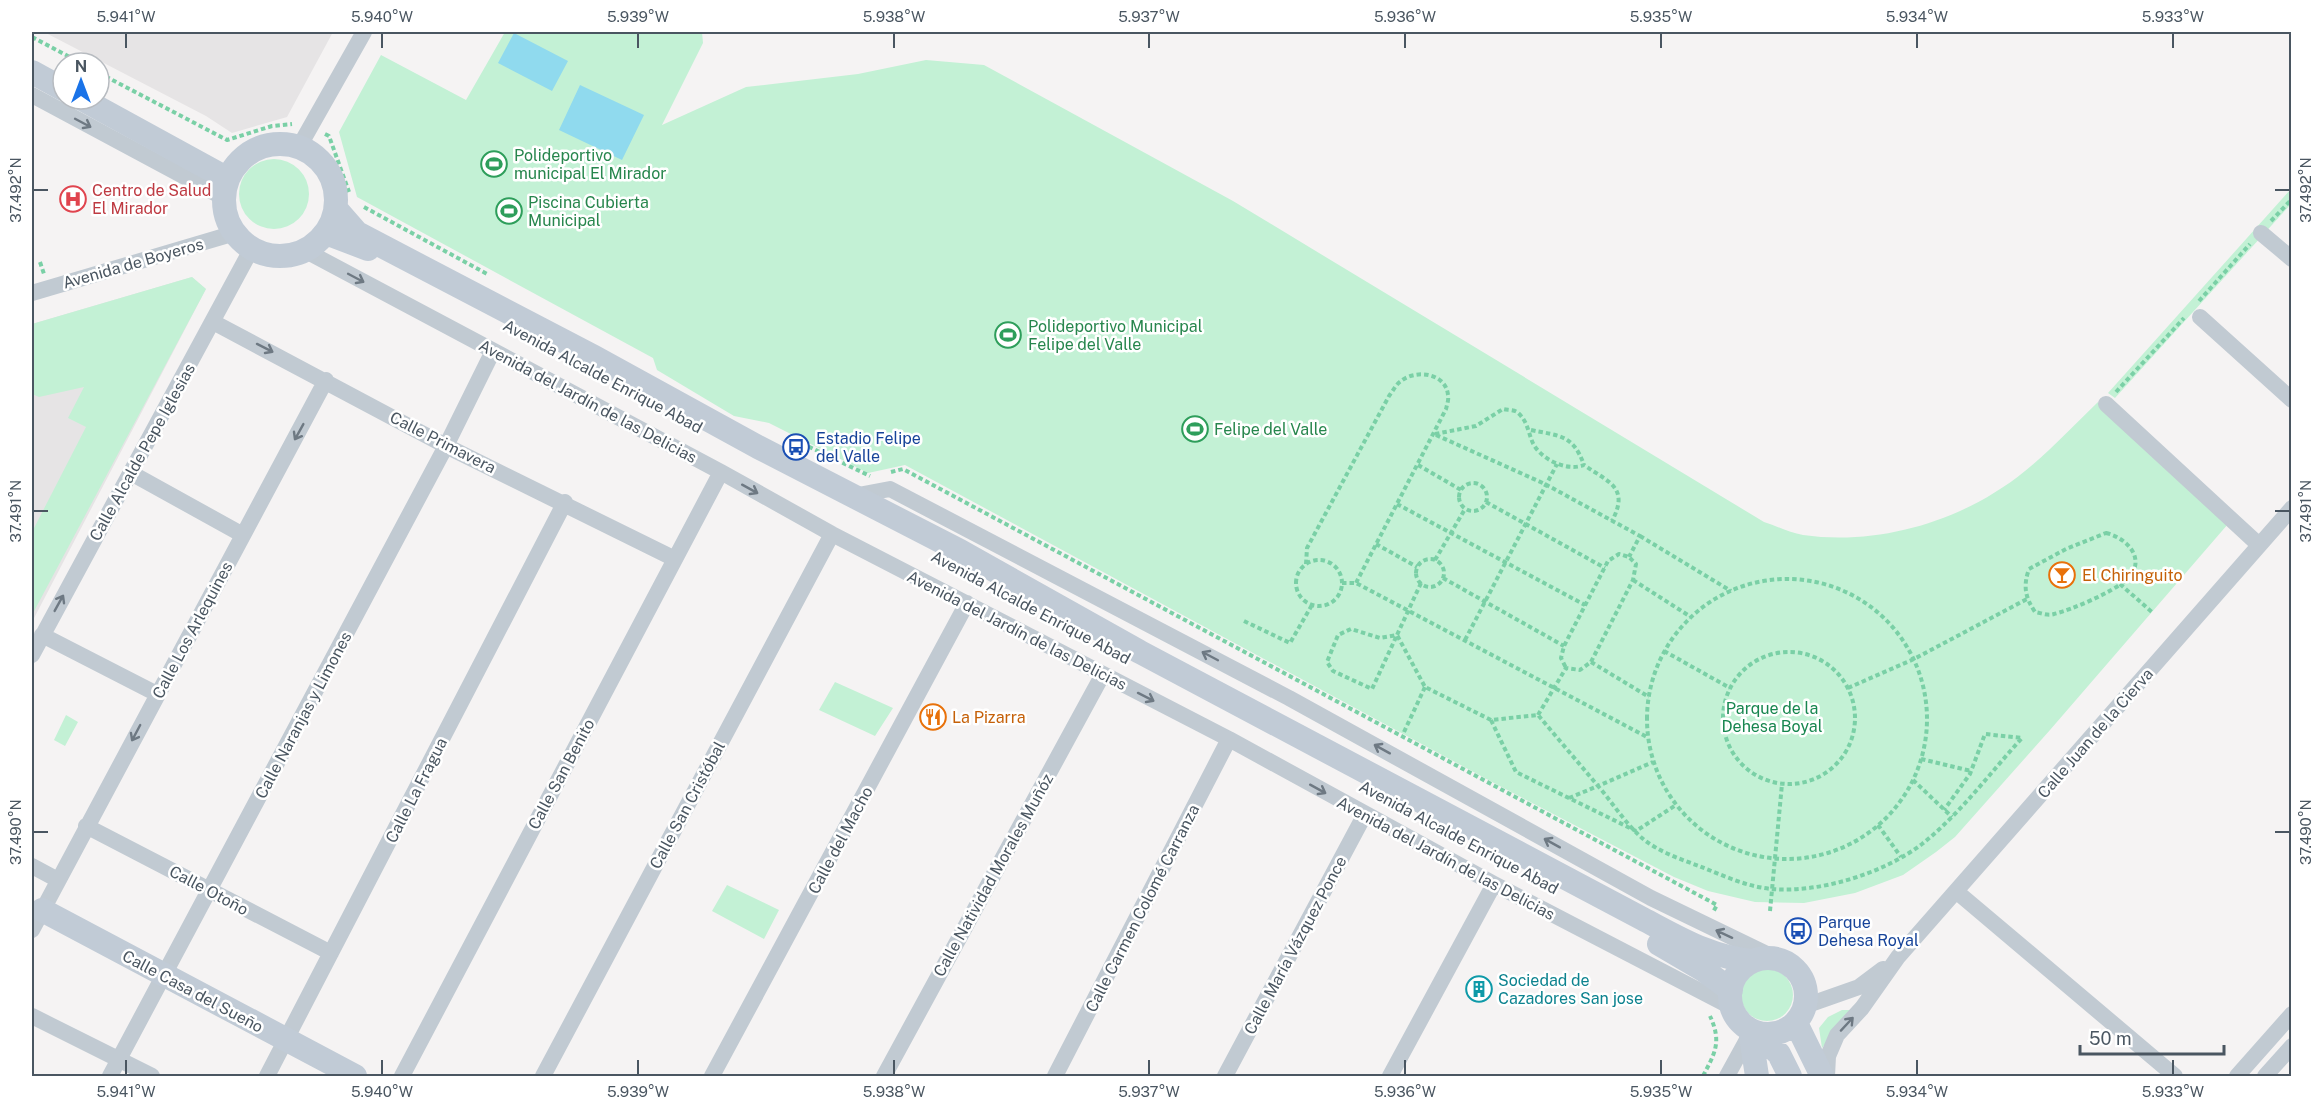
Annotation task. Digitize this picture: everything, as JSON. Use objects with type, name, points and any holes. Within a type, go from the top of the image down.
[{"type":"main road","points":[[32,57],[51,67]]},
{"type":"main road","points":[[32,72],[51,82]]},
{"type":"main road","points":[[111,101],[229,181]]},
{"type":"main road","points":[[104,111],[229,181]]},
{"type":"main road","points":[[279,144],[299,147],[323,164],[332,177],[336,193],[336,209],[326,233],[304,250],[287,255],[269,255],[244,241],[227,217],[229,181],[247,154],[262,147],[279,144]]},
{"type":"main road","name":"Avenida Alcalde Enrique Abad","points":[[336,209],[357,233],[853,496],[960,550],[1140,652],[1642,919],[1706,951],[1728,959],[1753,961]]},
{"type":"main road","name":"Avenida Alcalde Enrique Abad","points":[[326,233],[354,242],[1343,776],[1613,918],[1703,969],[1731,999]]},
{"type":"main road","name":"Calle Casa del Sueño","points":[[35,915],[164,977],[355,1077]]},
{"type":"main road","points":[[1753,1033],[1773,1035],[1785,1031],[1800,1015],[1805,989],[1798,972],[1777,959],[1753,961],[1736,976],[1731,999],[1735,1016],[1753,1033],[1779,1054],[1790,1077]]},
{"type":"main road","points":[[1800,1015],[1825,1077]]},
{"type":"main road","points":[[1753,1033],[1757,1077]]},
{"type":"street","points":[[299,147],[364,32]]},
{"type":"street","points":[[32,95],[229,181]]},
{"type":"street","points":[[2260,233],[2292,259]]},
{"type":"street","name":"Avenida de Boyeros","points":[[32,293],[244,241]]},
{"type":"street","name":"Calle Alcalde Pepe Iglesias","points":[[32,655],[213,322],[244,241]]},
{"type":"street","name":"Avenida del Jardín de las Delicias","points":[[304,250],[721,472],[832,534],[1229,739],[1494,884],[1731,999]]},
{"type":"street","points":[[2200,316],[2292,400]]},
{"type":"street","name":"Calle Primavera","points":[[213,322],[326,380],[446,446],[565,502],[675,559]]},
{"type":"street","name":"Calle Naranjas y Limones","points":[[110,1077],[446,446],[493,351]]},
{"type":"street","name":"Calle Los Arlequines","points":[[35,915],[58,880],[326,380]]},
{"type":"street","points":[[2106,404],[2259,545]]},
{"type":"street","points":[[130,472],[243,535]]},
{"type":"street","name":"Calle San Benito","points":[[402,1077],[721,472]]},
{"type":"street","points":[[853,496],[890,489],[1289,698],[1651,898],[1777,959]]},
{"type":"street","name":"Calle La Fragua","points":[[267,1077],[565,502]]},
{"type":"street","name":"Calle Juan de la Cierva","points":[[1898,957],[1958,892],[2292,508]]},
{"type":"street","name":"Calle San Cristóbal","points":[[543,1077],[832,534]]},
{"type":"street","name":"Calle del Macho","points":[[712,1077],[968,603]]},
{"type":"street","points":[[42,635],[157,694]]},
{"type":"street","name":"Calle Natividad Morales Muñóz","points":[[884,1077],[1103,674]]},
{"type":"street","name":"Calle Carmen Colomé Carranza","points":[[1055,1077],[1229,739]]},
{"type":"street","name":"Calle María Vázquez Ponce","points":[[1225,1077],[1365,814]]},
{"type":"street","name":"Calle Otoño","points":[[86,826],[331,953]]},
{"type":"street","points":[[32,866],[58,880]]},
{"type":"street","points":[[1390,1077],[1494,884]]},
{"type":"street","points":[[1958,892],[2175,1077]]},
{"type":"street","points":[[1800,1015],[1859,987],[1898,957]]},
{"type":"street","points":[[1825,1077],[1828,1056],[1837,1035],[1862,1008],[1898,957]]},
{"type":"street","points":[[2237,1077],[2292,1014]]},
{"type":"street","points":[[32,1016],[152,1077]]},
{"type":"street","points":[[1727,1077],[1753,1033]]},
{"type":"street","points":[[2265,1077],[2292,1046]]},
{"type":"path","points":[[32,37],[58,51]]},
{"type":"path","points":[[1306,564],[1320,560],[1328,561],[1340,572],[1342,583],[1340,595],[1334,601],[1327,605],[1312,605],[1306,602],[1297,590],[1298,576],[1306,564],[1307,548],[1389,396],[1400,381],[1413,375],[1427,374],[1442,381],[1448,394],[1446,409],[1356,583]]},
{"type":"path","points":[[1434,434],[1476,426],[1503,409],[1517,412],[1531,430],[1532,441],[1545,456],[1557,464],[1578,467],[1584,465]]},
{"type":"path","points":[[1531,430],[1559,434],[1580,453],[1584,465],[1611,481],[1618,493],[1619,508],[1612,521]]},
{"type":"path","points":[[1434,434],[1545,484],[1640,536],[1731,591]]},
{"type":"path","points":[[1465,640],[1557,464]]},
{"type":"path","points":[[1418,465],[1461,490]]},
{"type":"path","points":[[1468,484],[1477,484],[1486,493],[1486,502],[1477,511],[1465,509],[1459,499],[1461,490],[1468,484]]},
{"type":"path","points":[[1486,502],[1605,568]]},
{"type":"path","points":[[1397,504],[1585,605]]},
{"type":"path","points":[[1435,560],[1465,509]]},
{"type":"path","points":[[2106,532],[2121,536],[2132,547],[2135,567],[2127,580],[2120,584],[2051,615],[2036,612],[2027,599],[2024,581],[2029,569],[2066,549],[2106,532]]},
{"type":"path","points":[[1629,557],[1640,536]]},
{"type":"path","points":[[1376,544],[1418,567]]},
{"type":"path","points":[[1619,554],[1629,557],[1636,564],[1633,580],[1591,662],[1580,670],[1566,668],[1561,658],[1564,646],[1608,561],[1619,554]]},
{"type":"path","points":[[1426,559],[1435,560],[1442,566],[1443,578],[1431,586],[1421,583],[1417,577],[1418,567],[1426,559]]},
{"type":"path","points":[[1443,578],[1564,646]]},
{"type":"path","points":[[1633,580],[1691,617]]},
{"type":"path","points":[[1801,580],[1836,588],[1868,605],[1894,629],[1914,659],[1924,689],[1928,720],[1921,759],[1913,780],[1896,807],[1878,825],[1847,846],[1817,855],[1775,857],[1755,855],[1725,844],[1698,827],[1676,805],[1653,762],[1648,737],[1649,697],[1664,651],[1691,617],[1731,591],[1766,581],[1801,580]]},
{"type":"path","points":[[1342,583],[1356,583],[1648,737]]},
{"type":"path","points":[[1397,635],[1380,638],[1352,629],[1338,635],[1327,662],[1332,671],[1372,689],[1397,635],[1408,610],[1421,583]]},
{"type":"path","points":[[2120,584],[2153,613]]},
{"type":"path","points":[[1848,688],[1914,659],[2027,599]]},
{"type":"path","points":[[1244,621],[1290,643],[1312,605]]},
{"type":"path","points":[[1397,635],[1425,687],[1491,720],[1538,715]]},
{"type":"path","points":[[1664,651],[1730,688]]},
{"type":"path","points":[[1779,653],[1799,653],[1827,665],[1848,688],[1854,707],[1854,727],[1849,746],[1837,763],[1821,776],[1802,783],[1782,784],[1761,778],[1743,766],[1730,749],[1723,729],[1723,708],[1730,688],[1742,671],[1759,659],[1779,653]]},
{"type":"path","points":[[1591,662],[1649,697]]},
{"type":"path","points":[[1538,715],[1566,668]]},
{"type":"path","points":[[1404,732],[1425,687]]},
{"type":"path","points":[[1538,715],[1642,838],[1676,857],[1742,882],[1773,889],[1806,887],[1846,880],[1887,867],[1922,844],[1952,817],[2022,738],[1985,734],[1971,771],[1944,810]]},
{"type":"path","points":[[1491,720],[1516,772],[1636,831]]},
{"type":"path","points":[[1921,759],[1971,771]]},
{"type":"path","points":[[1569,798],[1653,762]]},
{"type":"path","points":[[1913,780],[1952,817]]},
{"type":"path","points":[[1770,911],[1782,784]]},
{"type":"path","points":[[1636,831],[1676,805]]},
{"type":"path","points":[[1878,825],[1901,857]]},
{"type":"shaded area","points":[[44,32],[333,32],[287,117],[232,133],[206,116],[111,67],[111,51],[81,51]]},
{"type":"shaded area","points":[[192,277],[206,289],[32,622],[32,324]]},
{"type":"green space","name":"Parque de la Dehesa Boyal","points":[[505,32],[702,32],[703,43],[662,125],[746,87],[858,74],[926,60],[984,65],[1233,201],[1764,522],[1793,533],[1862,537],[1921,526],[1949,516],[1976,503],[2025,471],[2098,402],[2228,524],[1955,837],[1936,852],[1903,875],[1855,893],[1804,903],[1755,902],[1708,891],[1674,877],[1494,783],[905,465],[868,473],[769,423],[734,416],[657,370],[653,358],[357,197],[339,132],[381,55],[466,100]]},
{"type":"green space","points":[[274,159],[287,162],[299,169],[306,181],[309,194],[306,207],[299,219],[287,226],[274,229],[261,226],[249,219],[242,207],[239,194],[242,181],[249,169],[261,162]]},
{"type":"green space","points":[[2291,189],[2291,204],[2115,398],[2108,393]]},
{"type":"green space","points":[[192,277],[206,289],[32,615],[32,532],[86,427],[68,418],[84,387],[39,397],[32,394],[32,324]]},
{"type":"green space","points":[[835,682],[893,708],[875,736],[819,710]]},
{"type":"green space","points":[[66,715],[78,722],[65,746],[54,740]]},
{"type":"green space","points":[[727,885],[779,910],[764,939],[712,911]]},
{"type":"green space","points":[[1762,969],[1772,969],[1786,976],[1793,995],[1786,1014],[1772,1021],[1762,1021],[1752,1017],[1745,1010],[1741,1000],[1741,990],[1745,980],[1752,973]]},
{"type":"green space","points":[[1842,1010],[1851,1010],[1822,1048],[1819,1028],[1828,1017]]},
{"type":"water","points":[[514,33],[568,61],[552,91],[498,63]]},
{"type":"water","points":[[580,85],[644,115],[622,160],[559,130]]},
{"type":"place","name":"Polideportivo municipal El Mirador","points":[[494,164]]},
{"type":"place","name":"Centro de Salud El Mirador","points":[[73,199]]},
{"type":"place","name":"Piscina Cubierta Municipal","points":[[509,211]]},
{"type":"place","name":"Polideportivo Municipal Felipe del Valle","points":[[1008,335]]},
{"type":"place","name":"Felipe del Valle","points":[[1195,429]]},
{"type":"place","name":"Estadio Felipe del Valle","points":[[796,447]]},
{"type":"place","name":"El Chiringuito","points":[[2062,575]]},
{"type":"place","name":"La Pizarra","points":[[933,717]]},
{"type":"place","name":"Parque Dehesa Royal","points":[[1798,931]]},
{"type":"place","name":"Sociedad de Cazadores San jose","points":[[1479,989]]}]
